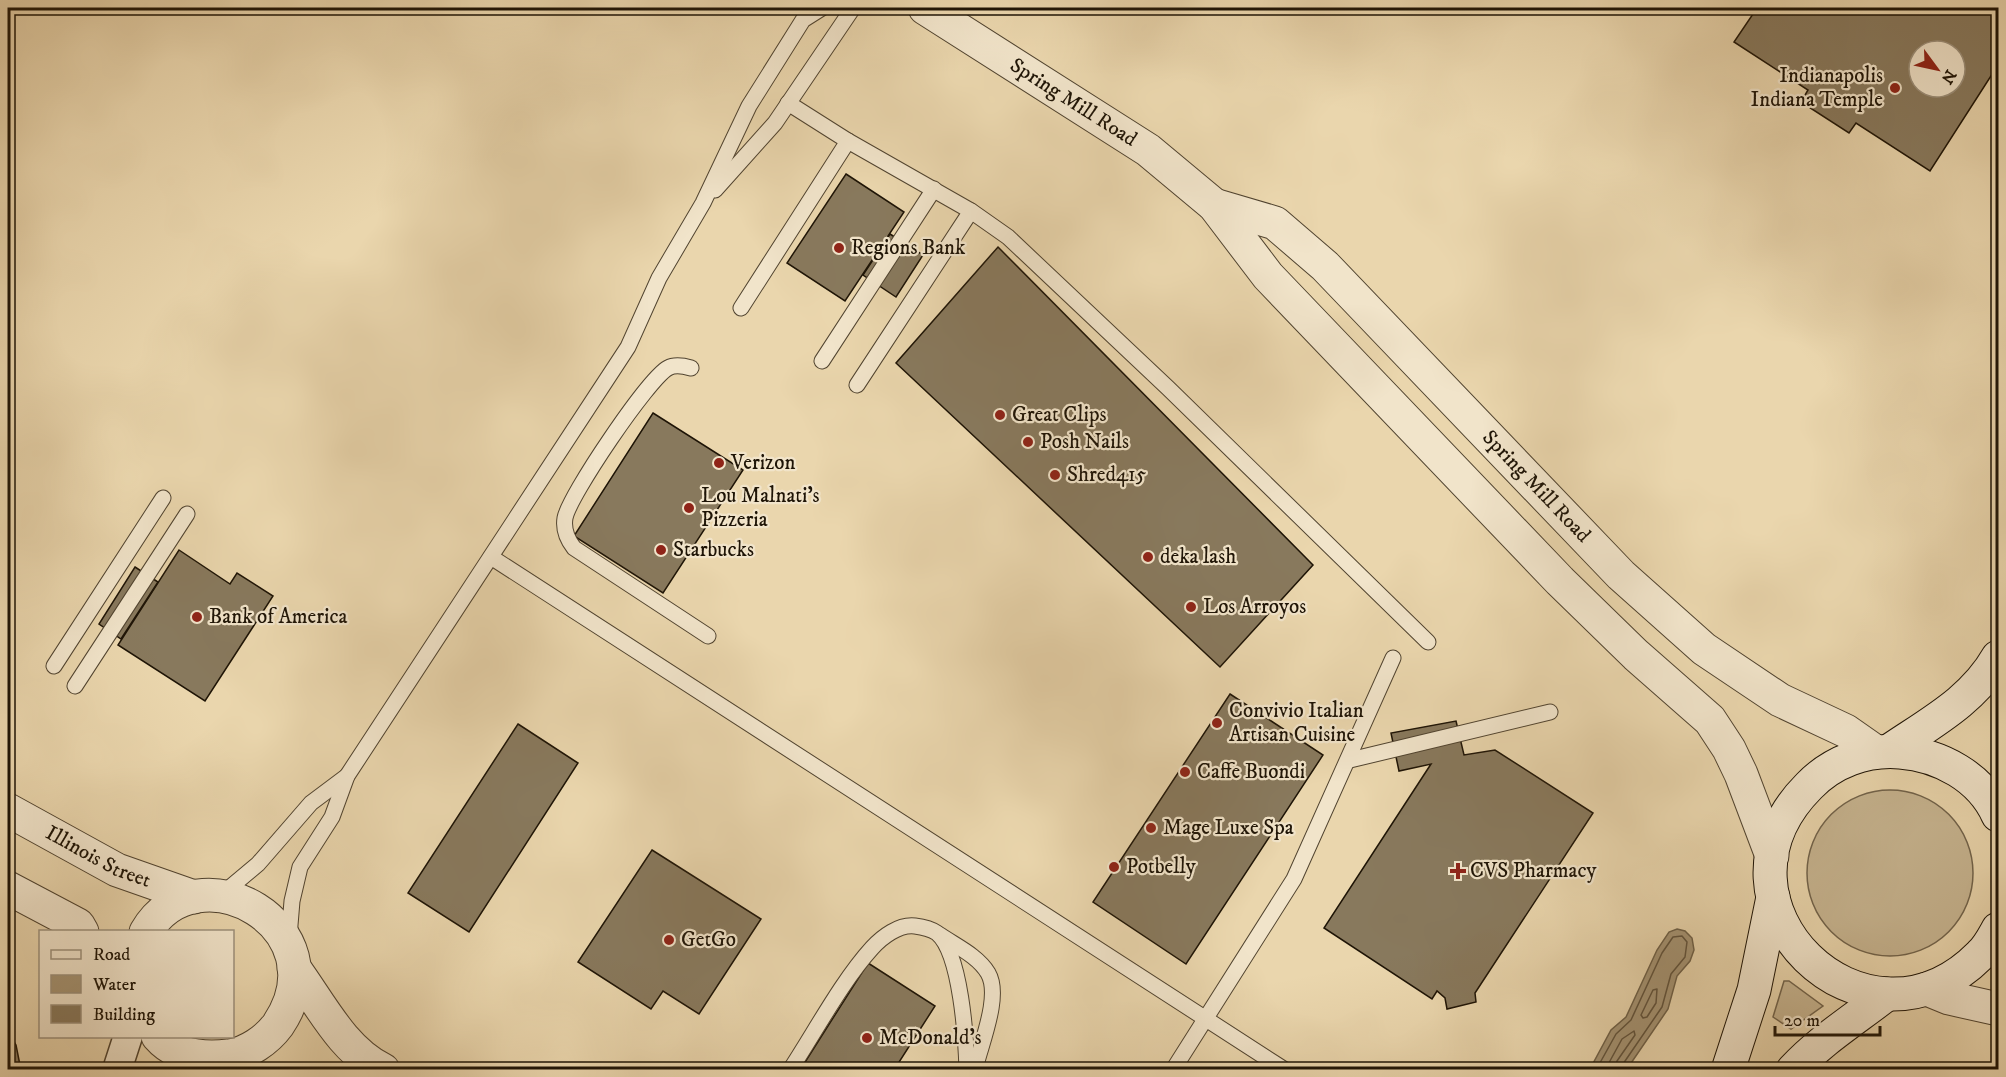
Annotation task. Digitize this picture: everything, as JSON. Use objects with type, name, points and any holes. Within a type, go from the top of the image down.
[{"type":"street","name":"Spring Mill Road","points":[[925,8],[1148,150],[1215,205],[1268,276],[1551,573],[1636,655],[1710,720],[1737,766],[1772,856]]},
{"type":"street","name":"Spring Mill Road","points":[[1215,205],[1275,223],[1325,266],[1621,575],[1704,649],[1749,682],[1780,700],[1846,731],[1883,752]]},
{"type":"street","points":[[1883,752],[1974,691],[1998,657]]},
{"type":"street","points":[[1728,1070],[1754,990],[1773,897],[1772,856],[1780,825],[1796,798],[1818,776],[1846,760],[1883,752],[1915,753],[1940,761],[1963,774],[1982,791],[1998,815]]},
{"type":"street","name":"Illinois Street","points":[[8,810],[117,870],[207,896],[242,900],[261,911],[278,927],[291,957]]},
{"type":"street","points":[[8,888],[78,926],[81,930]]},
{"type":"street","points":[[148,930],[170,907],[207,896]]},
{"type":"street","points":[[1773,897],[1784,927],[1801,954],[1826,975],[1855,988],[1887,994],[1927,989],[1956,975],[1981,955],[1998,929]]},
{"type":"street","points":[[161,1038],[179,1051],[209,1064],[255,1046],[273,1032],[286,1013],[293,991],[291,957]]},
{"type":"street","points":[[291,957],[340,1035],[359,1054],[383,1070]]},
{"type":"street","points":[[1927,989],[1948,998],[1998,1009]]},
{"type":"street","points":[[1793,1070],[1822,1041],[1846,1026],[1887,994]]},
{"type":"street","points":[[117,1070],[127,1038]]},
{"type":"lane","points":[[291,957],[292,901],[300,867],[332,817],[347,776],[628,347],[658,278],[703,203],[749,106],[802,20],[822,8]]},
{"type":"lane","points":[[703,203],[775,123],[853,8]]},
{"type":"lane","points":[[788,103],[848,141],[971,211],[1008,237],[1160,380],[1428,642]]},
{"type":"lane","points":[[741,308],[848,141]]},
{"type":"lane","points":[[822,361],[934,189]]},
{"type":"lane","points":[[857,385],[971,211]]},
{"type":"lane","points":[[691,368],[681,365],[669,367],[639,398],[568,508],[565,532],[574,548],[708,636]]},
{"type":"lane","points":[[54,666],[163,498]]},
{"type":"lane","points":[[75,687],[187,514]]},
{"type":"lane","points":[[491,557],[1286,1070]]},
{"type":"lane","points":[[1173,1070],[1294,879],[1394,658]]},
{"type":"lane","points":[[1350,759],[1550,712]]},
{"type":"lane","points":[[207,896],[258,864],[311,803],[347,776]]},
{"type":"lane","points":[[790,1070],[873,947],[893,931],[912,926],[930,929],[939,934],[973,957],[989,974],[993,999],[971,1067]]},
{"type":"lane","points":[[939,934],[955,969],[971,1067]]},
{"type":"shaded area","points":[[1890,790],[1922,796],[1949,814],[1967,841],[1973,873],[1967,905],[1949,932],[1922,950],[1890,956],[1858,950],[1831,932],[1813,905],[1807,873],[1813,841],[1831,814],[1858,796]]},
{"type":"shaded area","points":[[1784,981],[1789,981],[1823,1006],[1791,1029],[1773,1017]]},
{"type":"water","points":[[1677,929],[1685,931],[1692,938],[1694,950],[1690,961],[1677,976],[1668,1009],[1627,1069],[1590,1069],[1611,1030],[1626,1017],[1657,950],[1669,932]]},
{"type":"building","name":"Indianapolis Indiana Temple","points":[[1757,8],[1998,8],[1998,65],[1930,171],[1856,123],[1849,133],[1801,102],[1808,90],[1734,42]]},
{"type":"building","name":"Regions Bank","points":[[846,174],[904,212],[845,301],[787,263]]},
{"type":"building","points":[[890,234],[923,255],[896,297],[863,275]]},
{"type":"building","points":[[998,247],[1313,565],[1220,667],[896,363]]},
{"type":"building","points":[[653,413],[743,470],[663,593],[574,536]]},
{"type":"building","name":"Bank of America","points":[[179,550],[230,584],[237,573],[273,596],[205,701],[118,645]]},
{"type":"building","points":[[135,567],[158,582],[121,639],[99,624]]},
{"type":"building","points":[[1230,694],[1323,755],[1186,964],[1093,902]]},
{"type":"building","name":"CVS Pharmacy","points":[[1456,721],[1464,755],[1495,750],[1593,813],[1475,993],[1476,1002],[1447,1009],[1445,998],[1437,991],[1432,999],[1324,928],[1431,764],[1399,771],[1391,733]]},
{"type":"building","points":[[518,724],[578,763],[469,932],[408,893]]},
{"type":"building","name":"GetGo","points":[[652,850],[761,919],[699,1014],[663,991],[651,1009],[578,962]]},
{"type":"building","name":"McDonald's","points":[[868,963],[935,1006],[894,1070],[800,1070]]},
{"type":"building","points":[[8,1032],[16,1045],[21,1070],[8,1070]]},
{"type":"place","name":"Indianapolis Indiana Temple","points":[[1895,88]]},
{"type":"place","name":"Regions Bank","points":[[839,248]]},
{"type":"place","name":"Great Clips","points":[[1000,415]]},
{"type":"place","name":"Posh Nails","points":[[1028,442]]},
{"type":"place","name":"Verizon","points":[[719,463]]},
{"type":"place","name":"Shred415","points":[[1055,475]]},
{"type":"place","name":"Lou Malnati's Pizzeria","points":[[689,508]]},
{"type":"place","name":"Starbucks","points":[[661,550]]},
{"type":"place","name":"deka lash","points":[[1148,557]]},
{"type":"place","name":"Los Arroyos","points":[[1191,607]]},
{"type":"place","name":"Bank of America","points":[[197,617]]},
{"type":"place","name":"Convivio Italian Artisan Cuisine","points":[[1217,723]]},
{"type":"place","name":"Caffe Buondi","points":[[1185,772]]},
{"type":"place","name":"Mage Luxe Spa","points":[[1151,828]]},
{"type":"place","name":"Potbelly","points":[[1114,867]]},
{"type":"place","name":"CVS Pharmacy","points":[[1458,871]]},
{"type":"place","name":"GetGo","points":[[669,940]]},
{"type":"place","name":"McDonald's","points":[[867,1038]]}]
